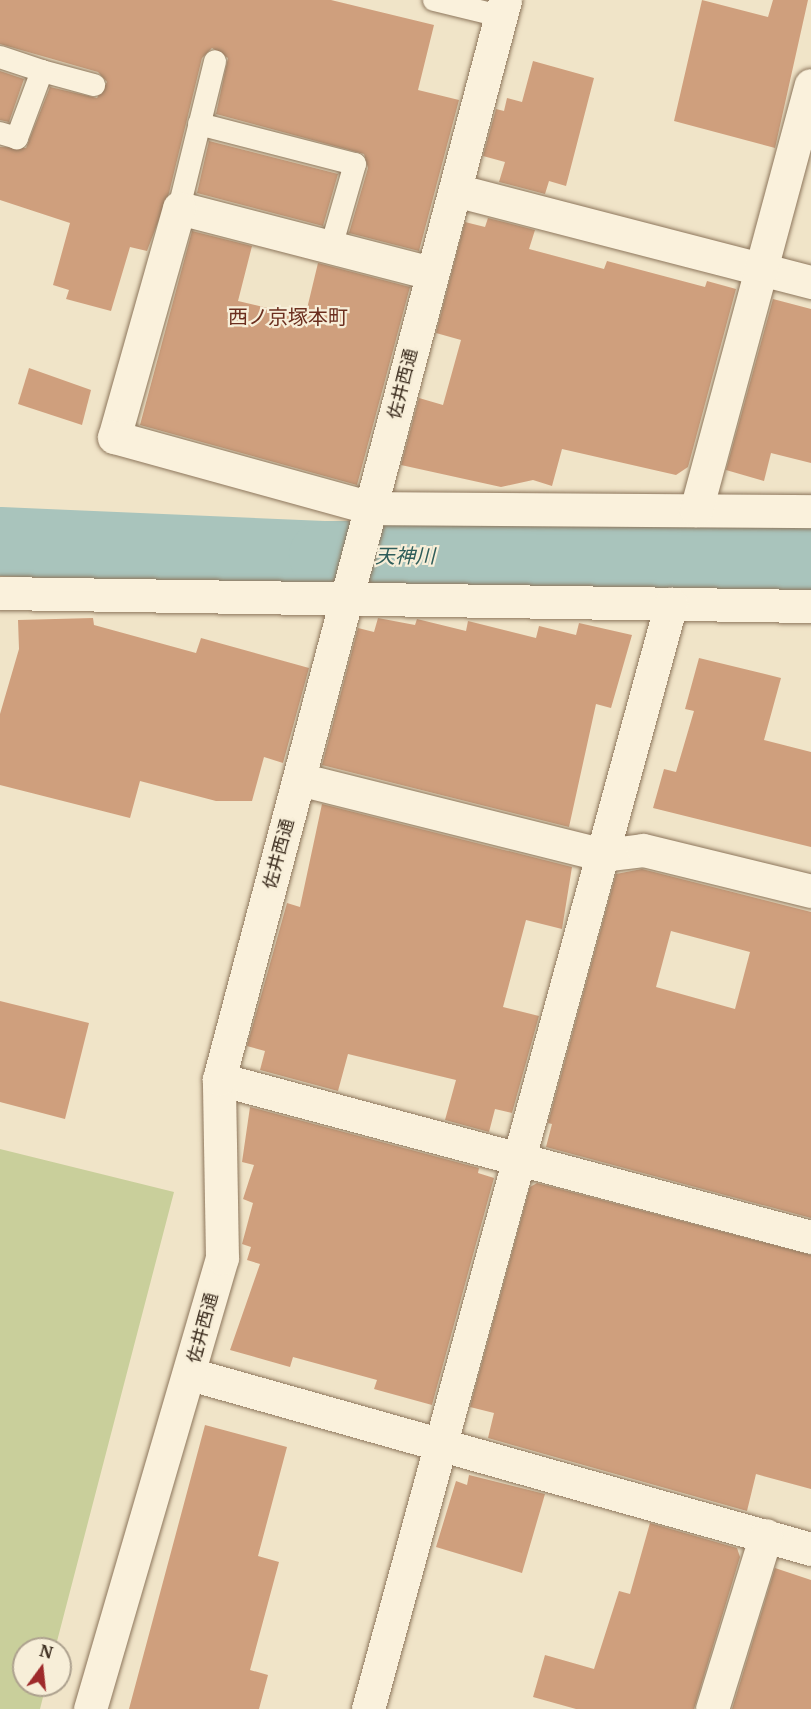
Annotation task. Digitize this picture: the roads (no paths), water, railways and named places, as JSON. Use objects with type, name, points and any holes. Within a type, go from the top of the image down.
[{"type":"street","name":"佐井西通","points":[[90,1709],[190,1374],[225,1234],[219,1079],[351,587],[431,273],[502,8]]},
{"type":"street","points":[[696,510],[811,85]]},
{"type":"street","points":[[454,190],[811,282]]},
{"type":"street","points":[[431,273],[178,208],[114,437],[371,508],[811,511]]},
{"type":"street","points":[[0,593],[351,587],[671,604],[811,606]]},
{"type":"street","points":[[368,1709],[671,604]]},
{"type":"street","points":[[299,778],[603,855],[643,850],[811,891]]},
{"type":"street","points":[[219,1079],[519,1156],[811,1237]]},
{"type":"street","points":[[190,1374],[442,1443],[811,1549]]},
{"type":"street","points":[[712,1709],[766,1535]]},
{"type":"lane","points":[[434,0],[502,8]]},
{"type":"lane","points":[[0,57],[94,85]]},
{"type":"lane","points":[[178,208],[215,61]]},
{"type":"lane","points":[[0,133],[17,138],[42,71]]},
{"type":"lane","points":[[199,124],[355,164],[331,247]]},
{"type":"waterway","name":"天神川","points":[[0,541],[323,555],[811,555]]},
{"type":"district","name":"西ノ京塚本町","points":[[288,316]]}]
